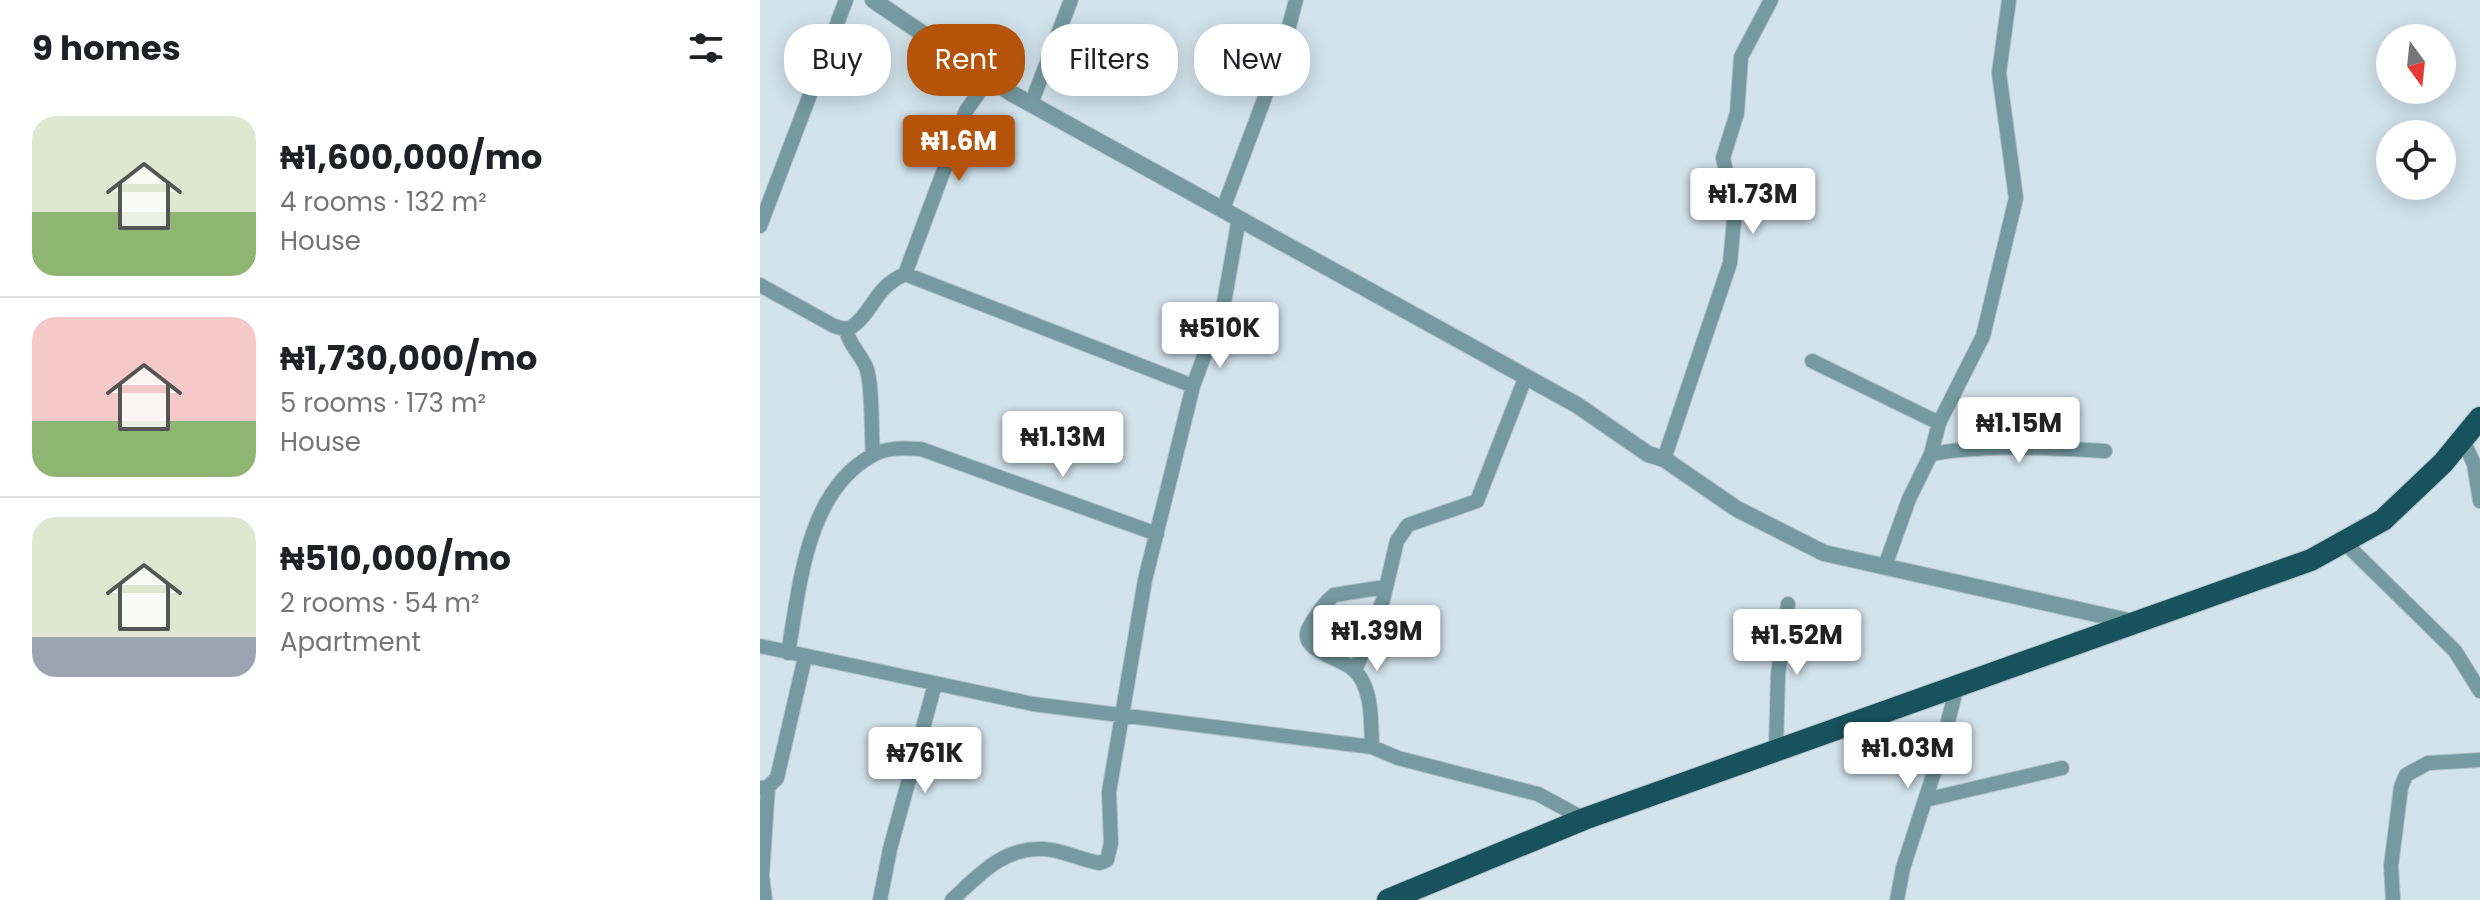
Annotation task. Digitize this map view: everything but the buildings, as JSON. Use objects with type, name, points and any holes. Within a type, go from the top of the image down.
[{"type":"highway","points":[[1388,900],[1411,895],[1584,819],[1776,748],[2139,623],[2311,560],[2383,520],[2463,440],[2480,418]]},
{"type":"street","points":[[760,226],[846,0]]},
{"type":"street","points":[[873,0],[909,24]]},
{"type":"street","points":[[1031,104],[1071,0]]},
{"type":"street","points":[[1223,209],[1283,49],[1296,0]]},
{"type":"street","points":[[1664,459],[1730,263],[1735,210],[1723,158],[1737,113],[1741,57],[1771,0]]},
{"type":"street","points":[[1885,566],[1909,499],[1931,454],[1939,423],[1983,336],[2016,198],[1999,73],[2009,0]]},
{"type":"street","points":[[760,285],[834,326],[846,329],[854,326],[878,292],[905,274],[966,111],[976,96]]},
{"type":"street","points":[[1018,96],[1526,376],[1577,405],[1648,454],[1664,459],[1737,509],[1824,553],[2139,623]]},
{"type":"street","points":[[952,900],[991,864],[1017,852],[1044,849],[1100,863],[1107,860],[1111,843],[1109,792],[1157,534],[1193,386],[1224,303],[1239,218]]},
{"type":"street","points":[[905,274],[1193,386]]},
{"type":"street","points":[[846,329],[849,343],[866,367],[873,455]]},
{"type":"street","points":[[1812,361],[1939,423]]},
{"type":"street","points":[[1355,671],[1385,587],[1397,541],[1408,525],[1477,501],[1526,376]]},
{"type":"street","points":[[2463,440],[2474,464],[2480,501]]},
{"type":"street","points":[[1931,454],[1967,448],[2015,446],[2105,451]]},
{"type":"street","points":[[788,653],[803,576],[828,498],[845,477],[873,455],[894,448],[921,449],[1157,534]]},
{"type":"street","points":[[2344,542],[2455,651],[2479,686]]},
{"type":"street","points":[[1372,747],[1369,700],[1355,671],[1312,646],[1306,639],[1307,630],[1334,595],[1385,587]]},
{"type":"street","points":[[1776,748],[1778,674],[1788,604]]},
{"type":"street","points":[[760,646],[935,684],[1121,716],[1372,747],[1398,758],[1538,794],[1584,819]]},
{"type":"street","points":[[765,900],[762,876],[764,788],[777,778],[805,657]]},
{"type":"street","points":[[880,900],[890,849],[935,684]]},
{"type":"street","points":[[1897,900],[1903,868],[1957,686]]},
{"type":"street","points":[[2393,900],[2391,866],[2401,787],[2406,775],[2428,763],[2480,760]]},
{"type":"street","points":[[1925,800],[2062,768]]}]
